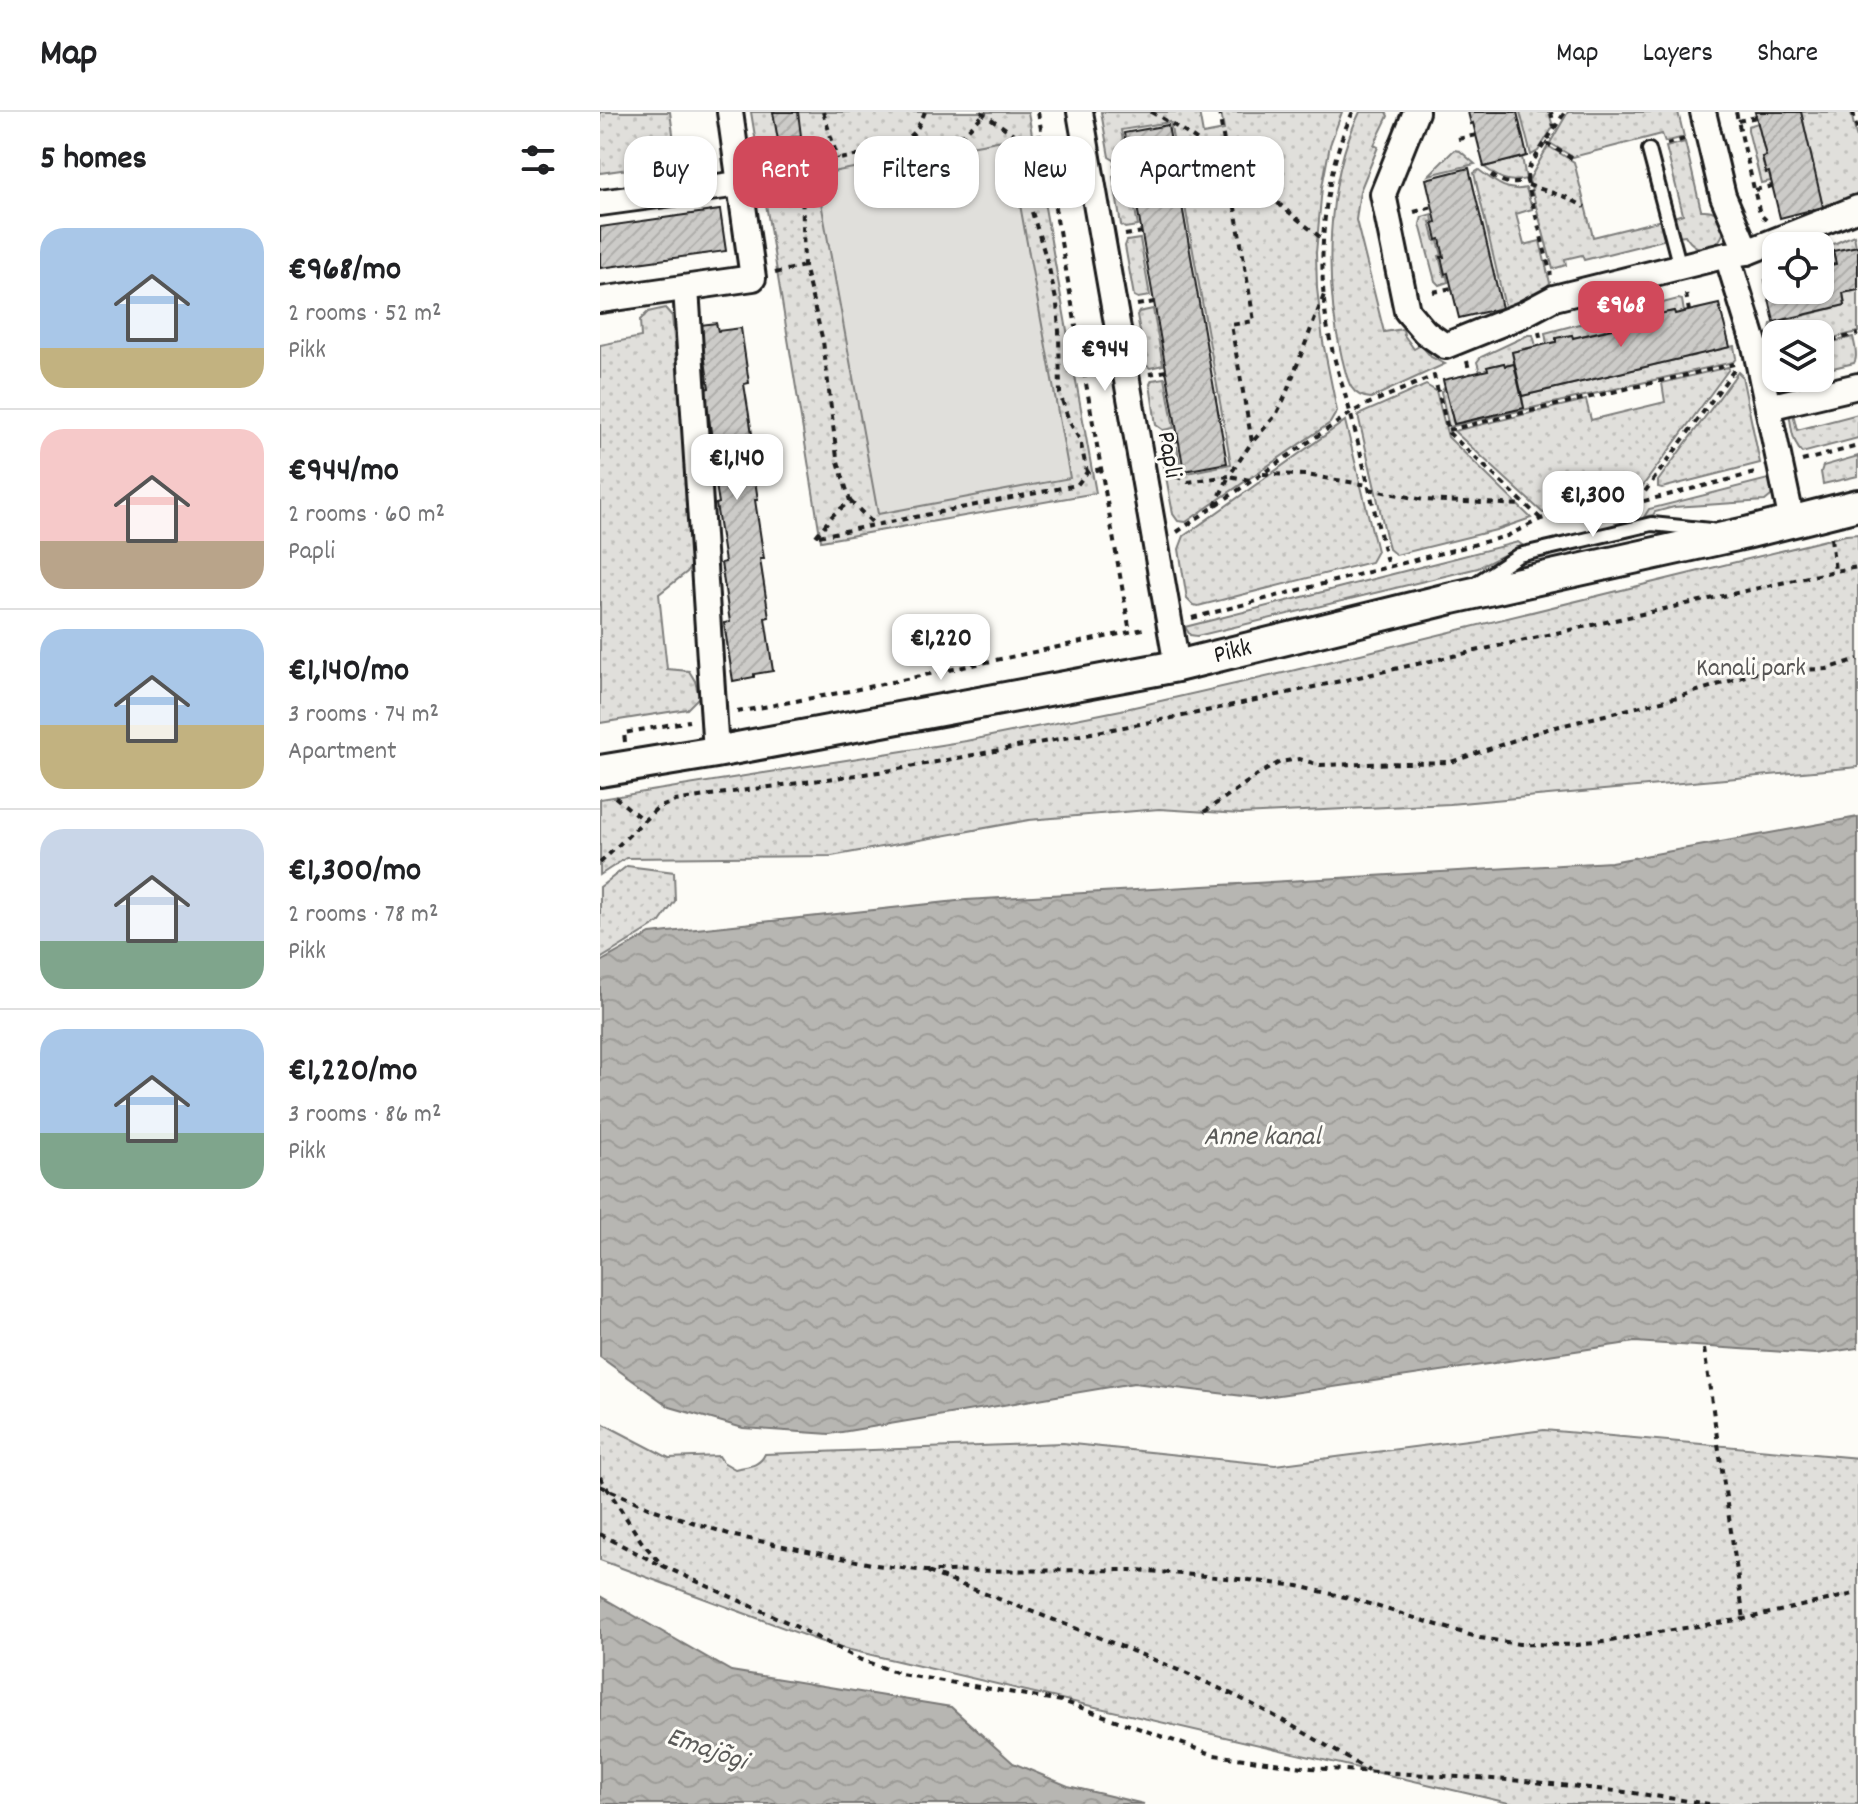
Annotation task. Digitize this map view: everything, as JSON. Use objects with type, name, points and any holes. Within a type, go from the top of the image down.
[{"type":"street","points":[[730,112],[733,136]]},
{"type":"street","name":"Papli","points":[[1080,112],[1148,451],[1156,548],[1177,666]]},
{"type":"street","points":[[1416,112],[1383,194],[1407,311],[1425,332],[1445,346],[1522,315],[1554,298],[1737,254],[1858,208]]},
{"type":"street","points":[[1705,122],[1737,254],[1792,522]]},
{"type":"street","points":[[600,203],[733,185]]},
{"type":"street","points":[[600,300],[753,278],[743,208]]},
{"type":"street","points":[[686,288],[716,752]]},
{"type":"street","points":[[1768,407],[1858,386]]},
{"type":"street","name":"Pikk","points":[[605,782],[716,752],[1177,666],[1452,598],[1792,522],[1846,514]]},
{"type":"lane","points":[[1649,150],[1680,267]]},
{"type":"path","points":[[823,112],[831,136]]},
{"type":"path","points":[[911,136],[925,112]]},
{"type":"path","points":[[1038,112],[1042,136]]},
{"type":"path","points":[[1151,112],[1191,136]]},
{"type":"path","points":[[1219,112],[1223,136]]},
{"type":"path","points":[[1353,112],[1337,148],[1327,204],[1325,293],[1330,340],[1388,567]]},
{"type":"path","points":[[1551,112],[1555,129]]},
{"type":"path","points":[[1553,281],[1528,183],[1528,169],[1565,112]]},
{"type":"path","points":[[1736,112],[1761,215],[1770,222]]},
{"type":"path","points":[[1853,112],[1858,134]]},
{"type":"path","points":[[954,136],[964,134],[984,113],[1017,136]]},
{"type":"path","points":[[1738,121],[1757,117]]},
{"type":"path","points":[[1649,150],[1705,122]]},
{"type":"path","points":[[1458,139],[1476,135]]},
{"type":"path","points":[[1546,143],[1573,159]]},
{"type":"path","points":[[838,159],[854,156]]},
{"type":"path","points":[[1106,167],[1111,166]]},
{"type":"path","points":[[1491,175],[1501,182],[1514,185],[1528,183],[1585,207]]},
{"type":"path","points":[[1754,190],[1772,186]]},
{"type":"path","points":[[1414,212],[1433,207]]},
{"type":"path","points":[[803,208],[804,266],[823,341],[837,458],[850,501],[875,525]]},
{"type":"path","points":[[1031,208],[1057,304],[1060,394],[1069,421],[1080,440],[1087,472]]},
{"type":"path","points":[[1055,208],[1130,632]]},
{"type":"path","points":[[1235,208],[1254,321],[1231,325],[1252,442]]},
{"type":"path","points":[[1284,208],[1324,240]]},
{"type":"path","points":[[1118,236],[1142,232]]},
{"type":"path","points":[[1433,292],[1452,288]]},
{"type":"path","points":[[1214,507],[1229,476],[1264,426],[1276,415],[1325,293]]},
{"type":"path","points":[[1686,294],[1689,311]]},
{"type":"path","points":[[1130,306],[1154,302]]},
{"type":"path","points":[[1606,312],[1610,329]]},
{"type":"path","points":[[1538,329],[1542,345]]},
{"type":"path","points":[[1834,340],[1858,334]]},
{"type":"path","points":[[1467,360],[1470,374]]},
{"type":"path","points":[[1448,430],[1740,364],[1636,503]]},
{"type":"path","points":[[1142,375],[1166,371]]},
{"type":"path","points":[[1156,548],[1351,413],[1434,376],[1449,433],[1541,519]]},
{"type":"path","points":[[1148,451],[1179,440]]},
{"type":"path","points":[[624,733],[849,691],[1169,624],[1507,536],[1541,519],[1570,510],[1636,503],[1858,446]]},
{"type":"path","points":[[1148,451],[1188,482],[1229,476],[1253,480]]},
{"type":"path","points":[[850,501],[833,515],[816,536],[1077,485],[1087,472],[1101,469]]},
{"type":"path","points":[[1261,474],[1306,475],[1424,500],[1525,505]]},
{"type":"path","points":[[1835,571],[1846,514]]},
{"type":"path","points":[[600,863],[656,809],[675,801],[893,770],[1188,715],[1858,567]]},
{"type":"path","points":[[1204,812],[1280,762],[1299,759],[1320,765],[1451,762],[1544,730],[1678,697],[1762,671],[1827,669],[1858,659]]},
{"type":"path","points":[[605,782],[643,820]]},
{"type":"path","points":[[1704,1349],[1744,1619]]},
{"type":"path","points":[[600,1477],[641,1541],[663,1566]]},
{"type":"path","points":[[600,1486],[655,1510],[735,1536],[876,1565],[926,1571],[1137,1570],[1298,1586],[1353,1599],[1480,1638],[1519,1644],[1577,1645],[1744,1619],[1858,1593]]},
{"type":"path","points":[[600,1534],[861,1660],[901,1674],[1062,1701],[1214,1755],[1311,1768],[1525,1781],[1709,1804]]},
{"type":"path","points":[[926,1571],[1224,1690],[1370,1771]]},
{"type":"green space","points":[[600,112],[670,112],[673,136],[624,136],[624,170],[600,173]]},
{"type":"green space","points":[[751,112],[1028,112],[1032,136],[995,136],[995,208],[1045,208],[1096,493],[821,541],[767,208],[838,208],[838,136],[755,136]]},
{"type":"green space","points":[[1101,112],[1199,112],[1203,134],[1224,130],[1221,112],[1342,112],[1330,145],[1322,187],[1316,253],[1323,342],[1337,411],[1330,423],[1186,522],[1178,521],[1173,514],[1161,450],[1177,447],[1182,474],[1231,464],[1185,208],[1284,208],[1284,136],[1172,136],[1170,122],[1121,130],[1122,136],[1111,136],[1109,157]]},
{"type":"green space","points":[[1360,112],[1386,112],[1388,116],[1374,145],[1378,147],[1360,191],[1356,220],[1384,332],[1403,329],[1414,349],[1421,345],[1431,357],[1445,364],[1371,398],[1357,394],[1347,378],[1332,298],[1334,201],[1348,139]]},
{"type":"green space","points":[[1520,112],[1549,112],[1553,127],[1538,151],[1531,155]]},
{"type":"green space","points":[[1568,112],[1678,112],[1684,137],[1665,142],[1662,134],[1573,157],[1550,143]]},
{"type":"green space","points":[[1801,112],[1851,112],[1858,144],[1858,196],[1823,209]]},
{"type":"green space","points":[[1758,123],[1766,156],[1762,157],[1771,181],[1761,183],[1748,130],[1748,126]]},
{"type":"green space","points":[[995,141],[995,208],[1021,208],[1070,478],[878,514],[822,208],[838,208],[838,171],[854,168],[854,208],[979,208],[979,144]]},
{"type":"green space","points":[[1685,142],[1701,210],[1716,213],[1725,225],[1719,240],[1709,248],[1696,247],[1685,235],[1678,236],[1674,217],[1683,214],[1666,147]]},
{"type":"green space","points":[[1548,146],[1574,162],[1593,237],[1662,220],[1667,239],[1584,260],[1582,255],[1565,259],[1566,265],[1553,269],[1529,180]]},
{"type":"green space","points":[[1454,150],[1460,151],[1475,164],[1429,175]]},
{"type":"green space","points":[[1522,157],[1526,179],[1504,179],[1484,167]]},
{"type":"green space","points":[[1479,170],[1507,187],[1526,188],[1532,209],[1516,214],[1524,245],[1540,241],[1550,283],[1516,305],[1505,307],[1474,173]]},
{"type":"green space","points":[[1118,208],[1135,208],[1138,226],[1125,228],[1121,225]]},
{"type":"green space","points":[[1432,214],[1433,221],[1430,222],[1448,282],[1439,285],[1435,281],[1420,224],[1422,217]]},
{"type":"green space","points":[[1854,235],[1856,246],[1834,252],[1834,244]]},
{"type":"green space","points":[[1140,239],[1150,296],[1138,298],[1134,296],[1125,246],[1127,241]]},
{"type":"green space","points":[[1858,290],[1858,332],[1834,338],[1834,320],[1787,320],[1845,305],[1843,293]]},
{"type":"green space","points":[[1682,300],[1684,312],[1675,314],[1673,311],[1659,314],[1659,318],[1625,322],[1625,326],[1616,328],[1613,316]]},
{"type":"green space","points":[[665,308],[672,316],[694,560],[687,572],[659,594],[667,669],[689,671],[699,697],[687,709],[600,723],[600,345],[641,337],[640,320],[648,312]]},
{"type":"green space","points":[[1153,309],[1163,365],[1150,368],[1146,365],[1137,315]]},
{"type":"green space","points":[[1602,318],[1605,330],[1573,338],[1571,335],[1556,338],[1556,342],[1547,344],[1545,333]]},
{"type":"green space","points":[[1533,335],[1536,346],[1512,352],[1514,364],[1505,366],[1504,363],[1480,372],[1477,362],[1481,357]]},
{"type":"green space","points":[[1853,337],[1854,363],[1834,368],[1834,342]]},
{"type":"green space","points":[[1734,346],[1736,358],[1733,362],[1449,427],[1441,392],[1445,387],[1454,424],[1524,408],[1522,396]]},
{"type":"green space","points":[[1728,367],[1636,495],[1577,503],[1543,513],[1454,431],[1586,400],[1591,420],[1665,402],[1662,383]]},
{"type":"green space","points":[[1738,372],[1742,376],[1760,463],[1658,487],[1658,481]]},
{"type":"green space","points":[[1165,378],[1174,428],[1163,430],[1156,425],[1150,384],[1152,380]]},
{"type":"green space","points":[[1426,385],[1436,391],[1448,437],[1531,518],[1396,555],[1389,549],[1358,415]]},
{"type":"green space","points":[[1792,409],[1797,430],[1858,414],[1858,438],[1802,453],[1792,433],[1789,411]]},
{"type":"green space","points":[[1345,421],[1377,551],[1371,562],[1193,605],[1187,599],[1179,549],[1184,536]]},
{"type":"green space","points":[[1858,456],[1858,476],[1823,484],[1823,466]]},
{"type":"green space","points":[[1772,478],[1771,496],[1765,501],[1674,507],[1644,517],[1649,509]]},
{"type":"green space","name":"Kanali park","points":[[1858,534],[1858,767],[1450,804],[1241,814],[1159,809],[1029,820],[832,856],[626,858],[600,875],[600,799],[966,741],[1121,710]]},
{"type":"green space","points":[[1518,542],[1525,547],[1519,547],[1478,568],[1197,636],[1190,635],[1185,627]]},
{"type":"green space","points":[[627,866],[674,872],[675,901],[660,922],[600,959],[600,887]]},
{"type":"green space","points":[[600,1422],[669,1458],[719,1456],[735,1469],[756,1464],[765,1454],[1063,1443],[1275,1465],[1544,1430],[1858,1458],[1858,1804],[1513,1804],[833,1646],[600,1560]]},
{"type":"water","name":"Anne kanal","points":[[1858,817],[1858,1348],[1816,1354],[1635,1342],[1260,1398],[1134,1383],[830,1434],[743,1428],[670,1407],[600,1357],[600,962],[650,934],[966,900],[1611,862]]},
{"type":"water","name":"Emajõgi","points":[[600,1596],[731,1671],[951,1707],[1013,1763],[1068,1786],[1144,1804],[600,1804]]},
{"type":"building","points":[[773,112],[798,112],[801,136],[777,136]]},
{"type":"building","points":[[1468,112],[1517,112],[1527,156],[1484,167]]},
{"type":"building","points":[[1755,112],[1801,112],[1823,207],[1780,218],[1769,172],[1766,173],[1762,157],[1766,156]]},
{"type":"building","points":[[1168,125],[1170,136],[1125,136],[1124,133]]},
{"type":"building","points":[[1469,168],[1502,308],[1459,318],[1448,273],[1445,274],[1426,179]]},
{"type":"building","points":[[1137,208],[1182,208],[1227,463],[1184,471]]},
{"type":"building","points":[[720,210],[726,251],[600,268],[600,227]]},
{"type":"building","points":[[1858,246],[1858,290],[1843,293],[1845,305],[1774,320],[1770,304],[1834,304],[1834,251]]},
{"type":"building","points":[[1719,304],[1730,347],[1522,396],[1512,352],[1556,342],[1556,338],[1572,335],[1573,338],[1625,326],[1625,323],[1641,319],[1641,322],[1659,318],[1659,314],[1674,311],[1675,314]]},
{"type":"building","points":[[716,323],[718,331],[741,328],[749,383],[744,384],[753,440],[749,441],[764,559],[760,559],[769,617],[765,618],[773,671],[733,681],[724,623],[730,622],[721,563],[725,562],[716,504],[719,503],[705,389],[709,388],[700,325]]},
{"type":"building","points":[[1504,363],[1505,366],[1514,364],[1524,408],[1454,424],[1443,380],[1488,370],[1487,367]]}]
